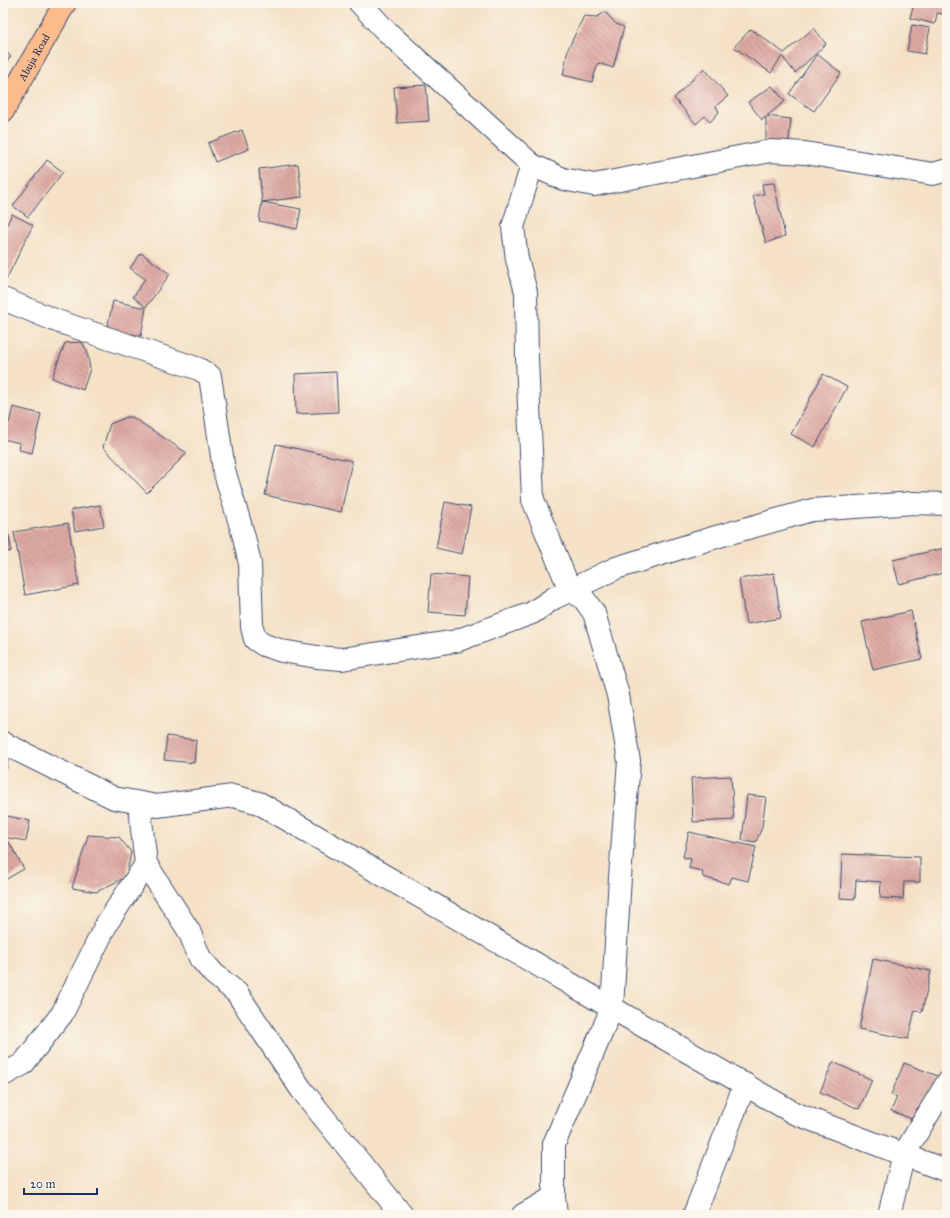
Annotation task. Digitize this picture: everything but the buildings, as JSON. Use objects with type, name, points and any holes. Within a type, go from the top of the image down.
[{"type":"main road","name":"Abuja Road","points":[[3,110],[64,3]]},
{"type":"street","points":[[360,3],[395,38],[532,165],[563,179],[594,185],[770,151],[805,153],[933,174],[947,170]]},
{"type":"street","points":[[524,1215],[555,1206],[554,1144],[612,1008],[629,761],[618,695],[594,613],[584,599],[570,590],[533,500],[527,358],[526,292],[517,259],[513,228],[532,165]]},
{"type":"street","points":[[3,299],[57,321],[199,369],[210,376],[224,470],[244,537],[250,564],[252,627],[255,639],[264,645],[282,651],[317,657],[342,659],[456,641],[532,613],[554,598],[616,568],[716,537],[812,510],[914,503],[947,504]]},
{"type":"street","points":[[3,743],[114,798],[157,806],[233,796],[259,803],[794,1113],[947,1171]]},
{"type":"street","points":[[139,803],[146,864],[189,931],[200,958],[214,974],[237,993],[301,1089],[402,1215]]},
{"type":"street","points":[[3,1075],[23,1064],[62,1014],[107,923],[146,864]]},
{"type":"street","points":[[889,1215],[904,1154],[947,1083]]},
{"type":"street","points":[[694,1215],[745,1084]]}]
